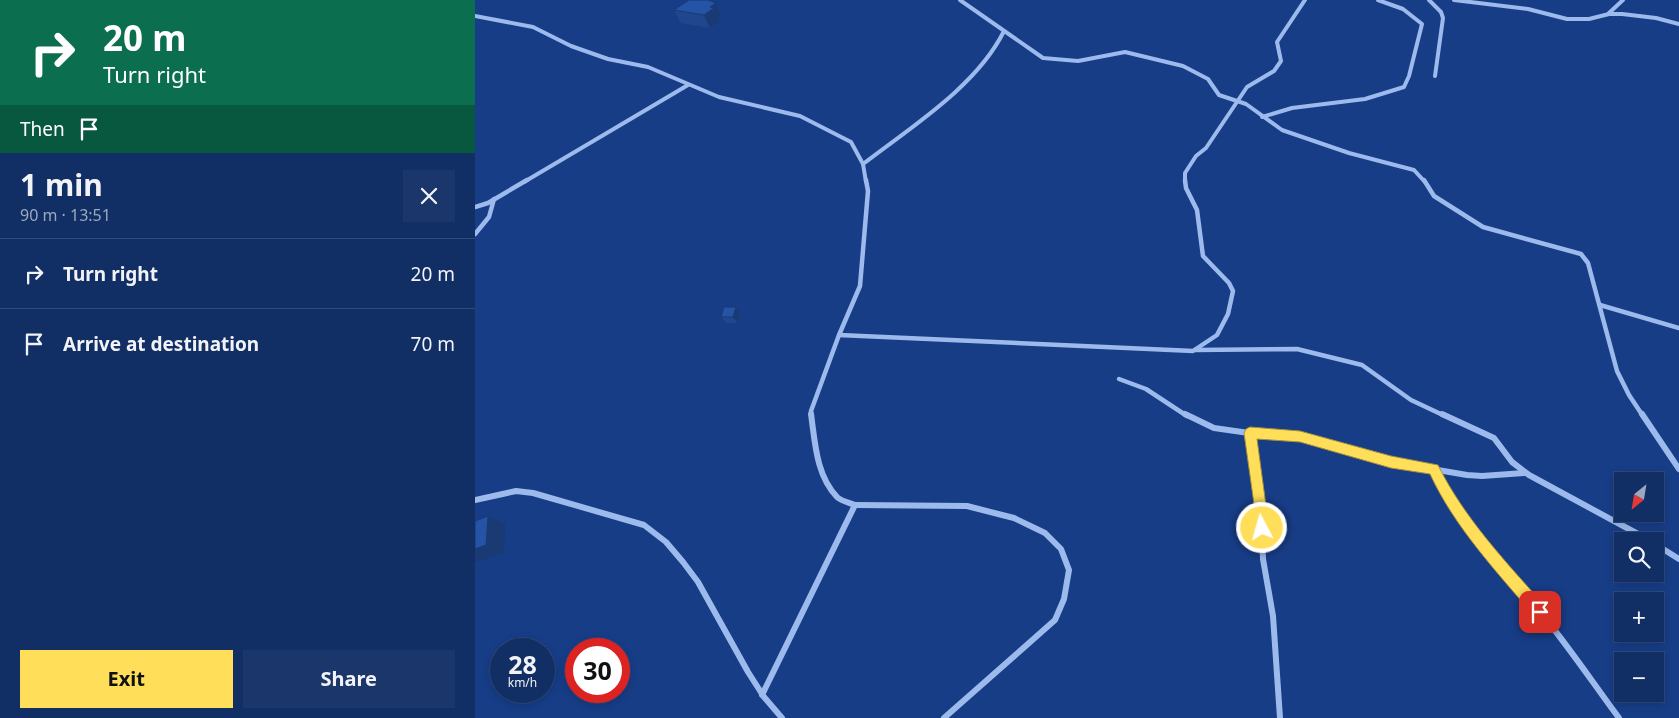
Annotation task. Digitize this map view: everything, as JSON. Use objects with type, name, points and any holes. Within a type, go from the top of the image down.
[{"type":"street","points":[[960,0],[1038,56],[1051,60],[1078,61],[1125,52],[1183,66],[1206,78],[1217,93],[1246,104],[1282,130],[1367,158],[1414,170],[1425,181],[1434,196],[1483,227],[1581,254],[1588,263],[1617,371],[1629,395],[1679,469]]},
{"type":"street","points":[[1193,350],[1206,344],[1223,327],[1229,314],[1233,291],[1229,283],[1203,256],[1197,210],[1186,188],[1185,172],[1196,156],[1206,148],[1236,101],[1254,80],[1273,74],[1276,71],[1281,61],[1277,42],[1305,0]]},
{"type":"street","points":[[1262,117],[1292,108],[1365,99],[1393,92],[1404,87],[1409,76],[1422,24],[1401,7],[1378,0]]},
{"type":"street","points":[[1429,0],[1441,12],[1443,18],[1435,76]]},
{"type":"street","points":[[1454,0],[1470,4],[1528,9],[1567,19],[1589,19],[1609,14],[1642,16],[1679,24]]},
{"type":"street","points":[[1609,14],[1623,0]]},
{"type":"street","points":[[475,16],[533,27],[571,46],[608,59],[648,67],[719,97],[789,113],[815,122],[851,142],[863,164],[868,191],[860,286],[839,335],[811,411],[817,458],[825,479],[838,498],[855,505],[967,506],[1014,518],[1045,533],[1061,549],[1069,570],[1064,599],[1055,620],[944,718]]},
{"type":"street","points":[[863,164],[917,123],[966,80],[993,54],[1002,40],[1005,31]]},
{"type":"street","points":[[475,207],[494,199],[688,85]]},
{"type":"street","points":[[475,234],[489,217],[494,199]]},
{"type":"street","points":[[1600,305],[1679,328]]},
{"type":"street","points":[[839,335],[977,340],[1163,351],[1297,349],[1362,365],[1411,400],[1494,438],[1512,462],[1525,472],[1638,532]]},
{"type":"street","points":[[1119,379],[1146,389],[1172,407],[1214,428],[1250,433],[1300,436],[1391,462],[1482,476],[1525,472]]},
{"type":"street","points":[[1250,433],[1261,518],[1263,559],[1273,616],[1280,718]]},
{"type":"street","points":[[1434,469],[1456,509],[1499,565],[1557,633],[1619,718]]},
{"type":"street","points":[[475,500],[516,491],[533,493],[645,525],[677,552],[705,591],[762,695],[782,718]]},
{"type":"street","points":[[762,695],[855,505]]},
{"type":"street","points":[[1664,550],[1679,559]]},
{"type":"building","points":[[689,0],[708,0],[716,3],[710,7],[714,8],[704,15],[674,10]]},
{"type":"building","points":[[724,307],[736,307],[733,317],[721,317]]},
{"type":"building","points":[[488,516],[486,545],[475,549],[475,521]]},
{"type":"route","points":[[1262,528],[1250,433],[1270,436],[1300,436],[1391,462],[1434,469],[1456,509],[1499,565],[1540,612]]}]
